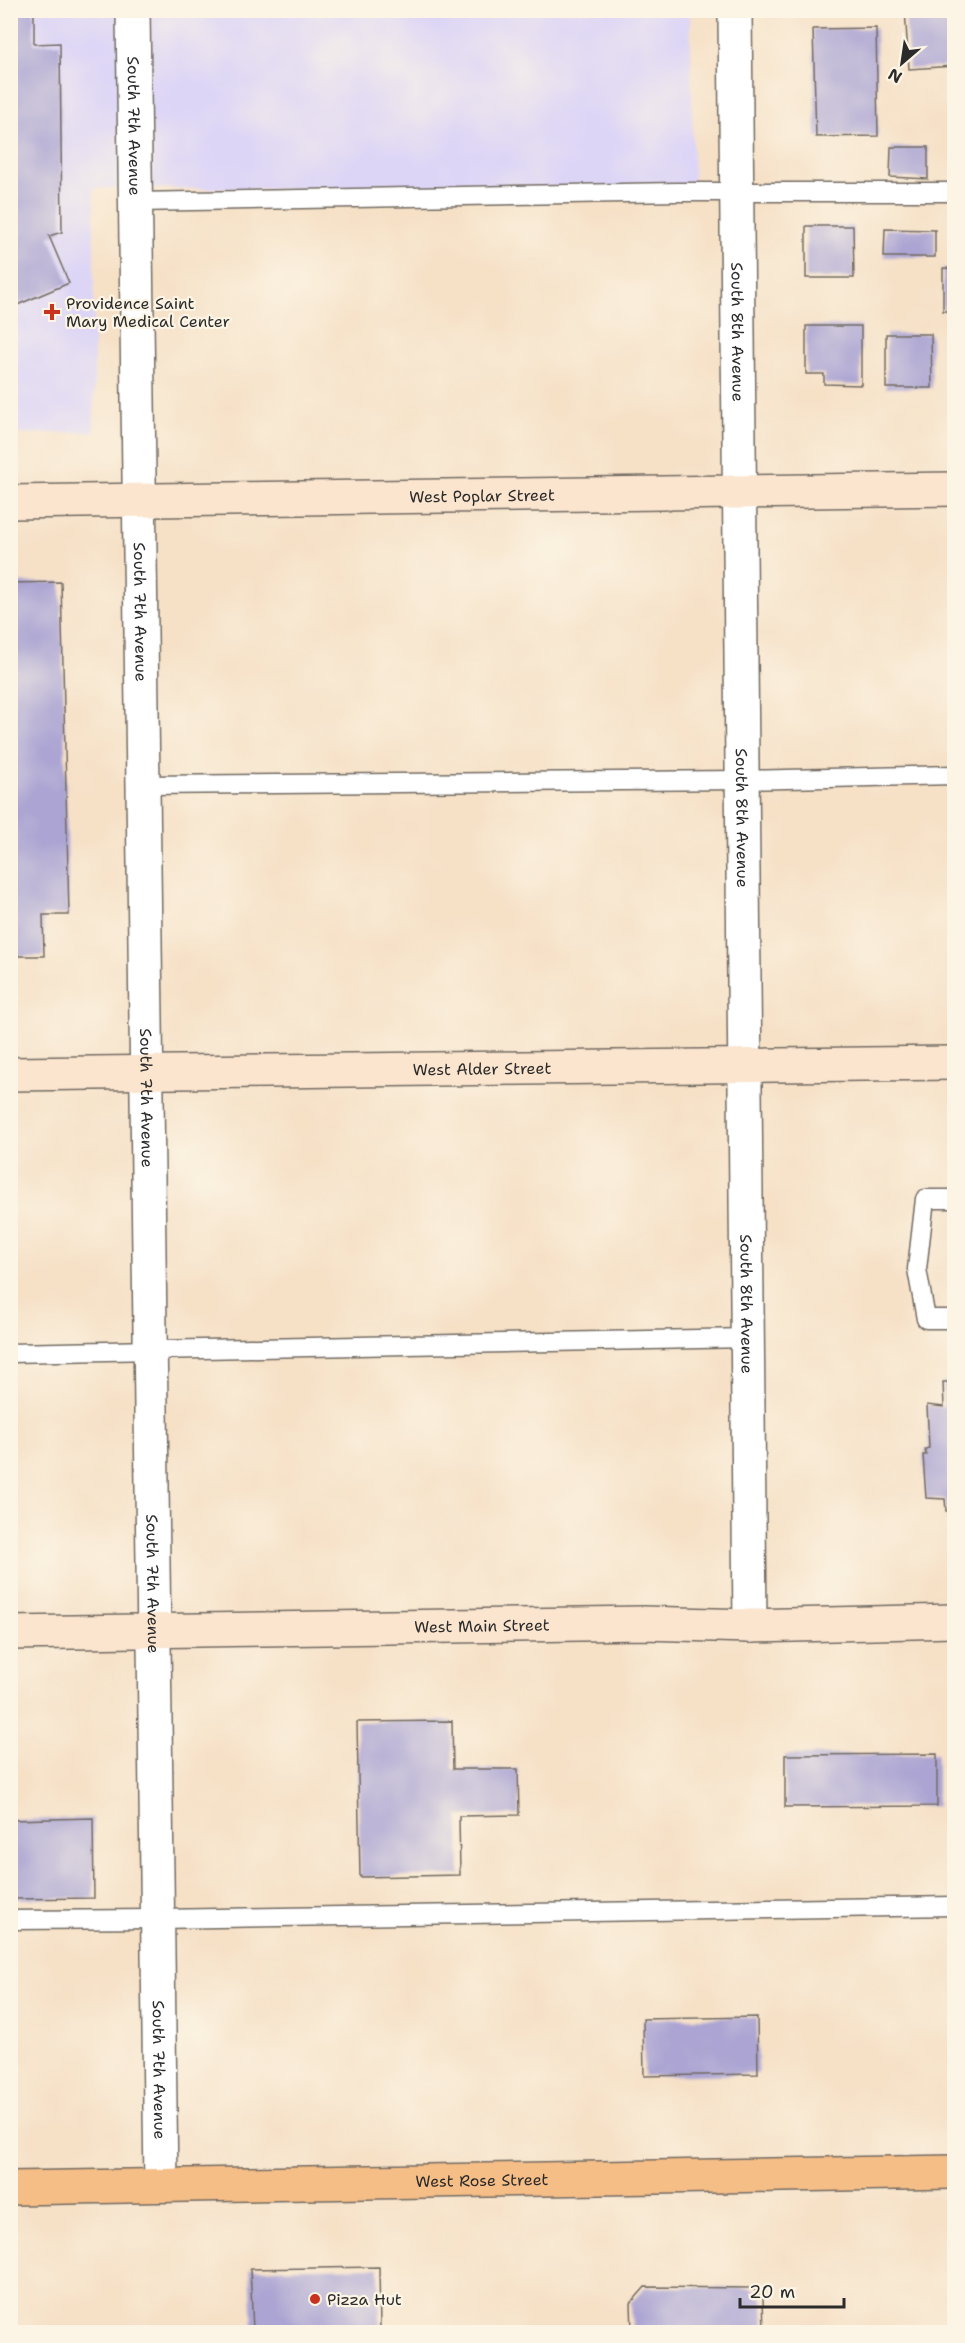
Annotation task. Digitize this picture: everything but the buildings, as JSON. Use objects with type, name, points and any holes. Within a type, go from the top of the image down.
[{"type":"main road","name":"West Poplar Street","points":[[10,502],[954,489]]},
{"type":"main road","name":"West Alder Street","points":[[10,1074],[954,1063]]},
{"type":"main road","name":"West Main Street","points":[[10,1633],[643,1623],[750,1626],[954,1621]]},
{"type":"main road","name":"West Rose Street","points":[[10,2188],[954,2172]]},
{"type":"street","name":"South 7th Avenue","points":[[133,10],[161,2185]]},
{"type":"street","name":"South 8th Avenue","points":[[735,10],[750,1626]]},
{"type":"lane","points":[[136,202],[736,192],[954,192]]},
{"type":"lane","points":[[143,785],[742,780],[954,775]]},
{"type":"lane","points":[[954,1199],[926,1199],[917,1269],[927,1319],[954,1319]]},
{"type":"lane","points":[[10,1353],[748,1338]]},
{"type":"lane","points":[[10,1920],[954,1906]]},
{"type":"shaded area","name":"Providence Saint Mary Medical Center","points":[[10,11],[690,11],[694,191],[94,188],[94,432],[11,434]]},
{"type":"place","name":"Providence Saint Mary Medical Center","points":[[52,312]]},
{"type":"place","name":"Pizza Hut","points":[[315,2299]]}]
